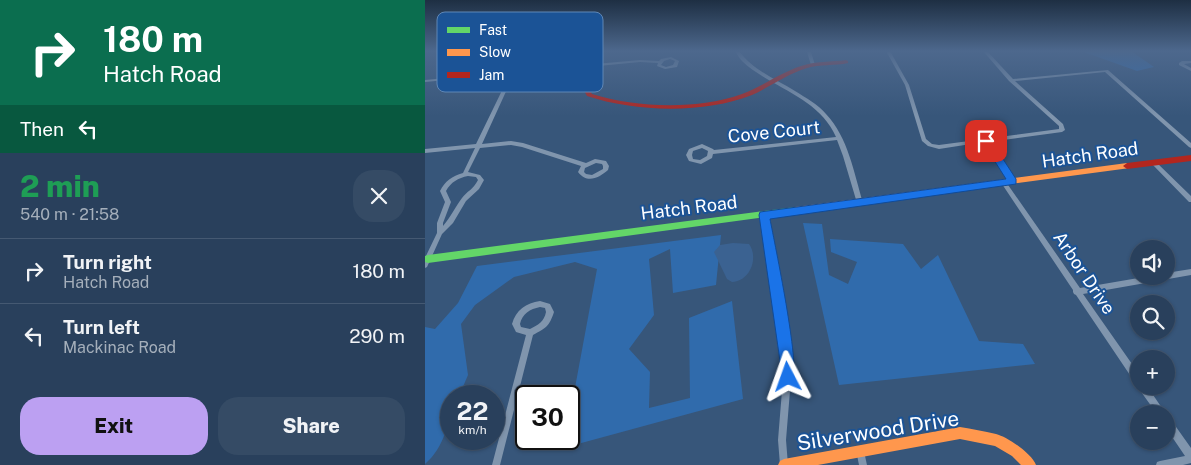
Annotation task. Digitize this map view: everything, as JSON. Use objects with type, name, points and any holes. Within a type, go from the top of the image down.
[{"type":"street","points":[[763,73],[820,109],[830,121],[839,138],[860,203]]},
{"type":"street","points":[[586,92],[587,94],[604,101],[637,107],[725,101],[745,95],[790,73]]},
{"type":"street","points":[[900,73],[907,85],[924,140],[932,146],[939,147],[1057,132],[1063,129],[1004,73]]},
{"type":"street","points":[[1011,80],[1080,73]]},
{"type":"street","points":[[1108,73],[1191,146]]},
{"type":"street","points":[[465,174],[504,92]]},
{"type":"street","name":"Cove Court","points":[[712,152],[839,138]]},
{"type":"street","points":[[986,141],[1008,182]]},
{"type":"street","points":[[425,151],[500,143],[523,145],[585,165]]},
{"type":"street","name":"Hatch Road","points":[[427,262],[1191,158]]},
{"type":"street","points":[[1154,163],[1191,200]]},
{"type":"street","points":[[427,262],[440,233],[451,221],[464,199],[480,182],[478,176],[465,174],[453,179],[444,188],[448,202],[440,223],[440,233]]},
{"type":"street","name":"Arbor Drive","points":[[1008,182],[1076,292],[1130,368]]},
{"type":"street","points":[[764,215],[788,366],[783,440],[784,465]]},
{"type":"street","points":[[1076,292],[1191,272]]},
{"type":"street","points":[[497,465],[530,332],[546,323],[549,316],[547,306],[540,304],[532,306],[518,317],[516,324],[519,330],[530,332]]},
{"type":"street","points":[[1160,465],[1191,457],[1175,433]]},
{"type":"street","name":"Silverwood Drive","points":[[784,465],[946,434],[971,434],[1004,444],[1029,465]]},
{"type":"street","points":[[860,450],[863,465]]},
{"type":"shaded area","points":[[803,223],[822,224],[829,275],[848,284],[857,262],[831,252],[830,239],[903,244],[921,269],[938,255],[979,341],[1023,344],[1035,364],[839,385]]},
{"type":"shaded area","points":[[721,235],[716,285],[673,293],[670,249],[649,259],[654,315],[629,349],[650,372],[649,408],[690,398],[689,318],[732,301],[743,399],[580,443],[580,385],[575,385],[597,269],[575,262],[514,277],[475,305],[461,324],[468,375],[464,385],[440,385],[440,445],[425,464],[425,327],[435,329],[458,303],[477,266]]},
{"type":"shaded area","points":[[733,243],[749,244],[752,250],[753,262],[744,278],[732,282],[727,279],[714,252],[720,245]]},
{"type":"traffic: fast","points":[[428,259],[795,210]]},
{"type":"traffic: slow","points":[[795,210],[1127,166]]},
{"type":"traffic: slow","points":[[784,465],[960,433],[997,440],[1016,452],[1030,465]]},
{"type":"traffic: jam","points":[[588,92],[589,95],[624,104],[644,106],[707,104],[750,93],[789,73]]},
{"type":"traffic: jam","points":[[1127,166],[1191,158]]},
{"type":"route","points":[[788,377],[788,366],[764,215],[1013,182],[986,141]]}]
